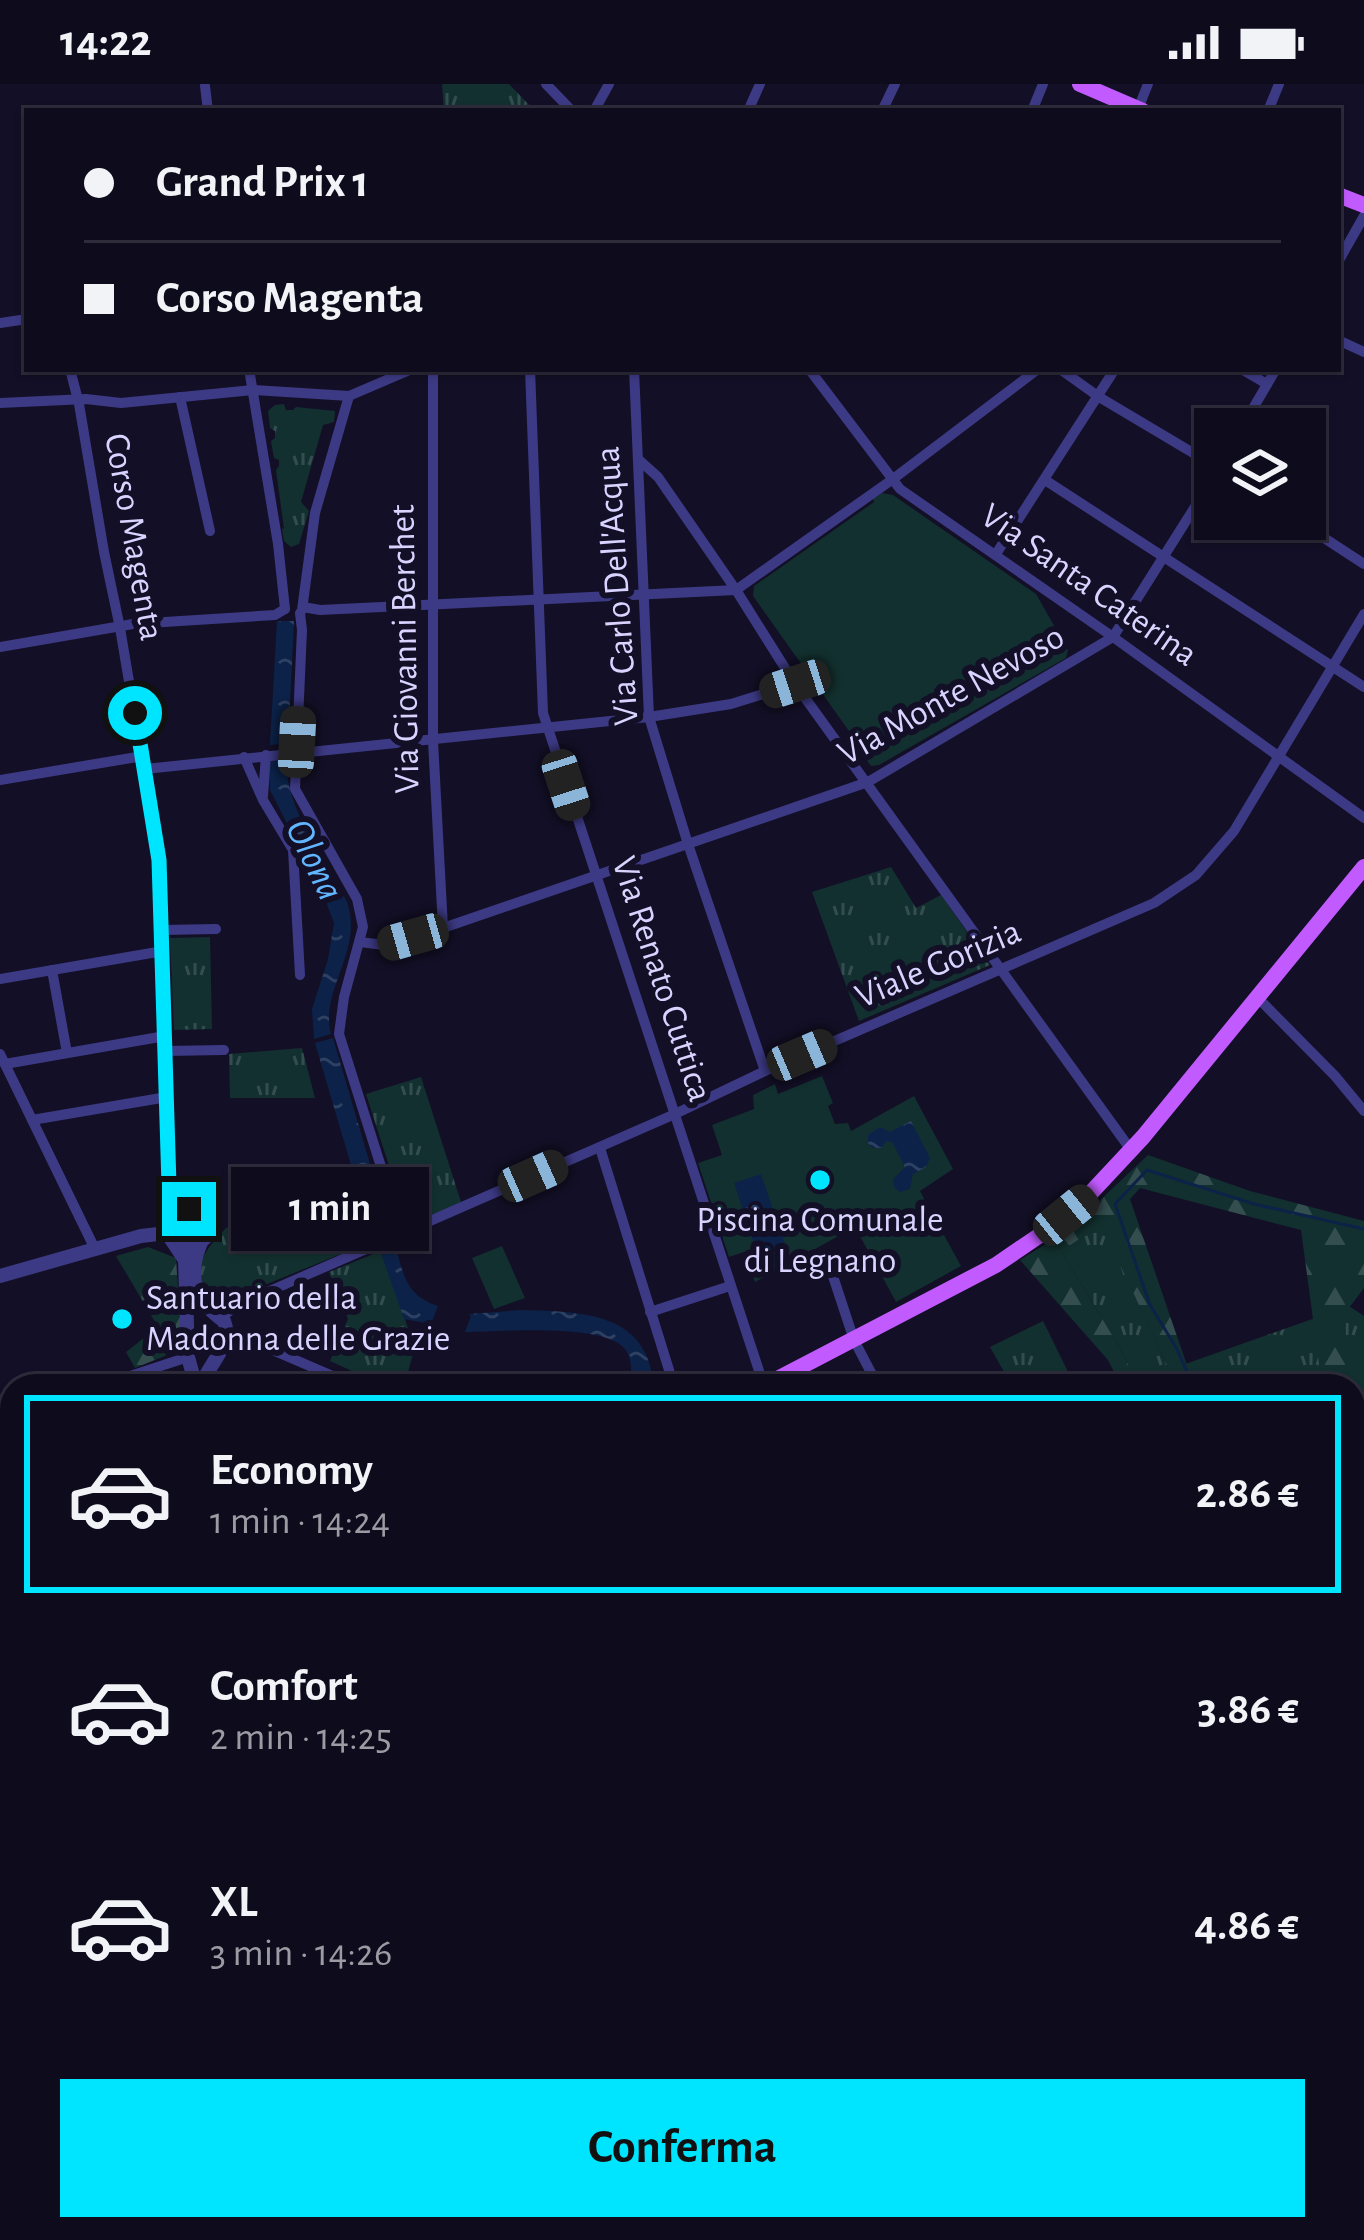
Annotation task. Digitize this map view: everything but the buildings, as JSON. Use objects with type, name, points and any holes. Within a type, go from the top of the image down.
[{"type":"main road","points":[[1080,84],[1134,108]]},
{"type":"main road","points":[[787,1374],[996,1264],[1086,1198],[1364,867]]},
{"type":"street","points":[[546,84],[569,108]]},
{"type":"street","points":[[556,84],[578,108]]},
{"type":"street","points":[[1341,257],[1364,216]]},
{"type":"street","name":"Corso Magenta","points":[[71,372],[121,628],[159,860],[168,1225]]},
{"type":"street","points":[[250,372],[286,604],[292,614],[302,608],[736,590],[1034,372]]},
{"type":"street","points":[[0,403],[77,399],[121,403],[253,390],[349,396],[405,372]]},
{"type":"street","name":"Via Giovanni Berchet","points":[[433,372],[433,741],[443,928]]},
{"type":"street","name":"Via Renato Cuttica","points":[[530,372],[543,713],[760,1374]]},
{"type":"street","name":"Via Carlo Dell'Acqua","points":[[634,372],[649,717],[765,1071]]},
{"type":"street","name":"Via Santa Caterina","points":[[811,372],[900,489],[1364,818]]},
{"type":"street","points":[[1064,372],[1194,458]]},
{"type":"street","points":[[996,554],[1113,372]]},
{"type":"street","points":[[1245,372],[1267,384]]},
{"type":"street","points":[[1253,408],[1274,372]]},
{"type":"street","points":[[349,396],[309,547],[294,753],[296,789],[357,899],[363,927],[339,1034],[402,1234]]},
{"type":"street","points":[[180,398],[210,531]]},
{"type":"street","points":[[638,460],[658,477],[795,684],[1131,1150]]},
{"type":"street","points":[[1045,480],[1364,687]]},
{"type":"street","name":"Via Monte Nevoso","points":[[360,942],[384,945],[443,928],[868,782],[1113,637],[1194,507]]},
{"type":"street","points":[[1326,539],[1364,564]]},
{"type":"street","points":[[278,544],[294,555],[309,547]]},
{"type":"street","points":[[0,646],[133,624],[275,615],[286,604]]},
{"type":"street","name":"Viale Gorizia","points":[[219,1321],[231,1308],[1154,904],[1196,875],[1234,831],[1364,614]]},
{"type":"street","points":[[0,780],[144,762],[433,741],[649,717],[731,704],[795,684]]},
{"type":"street","points":[[263,800],[268,755]]},
{"type":"street","points":[[244,757],[293,850],[300,975]]},
{"type":"street","points":[[162,930],[216,929]]},
{"type":"street","points":[[0,980],[163,951]]},
{"type":"street","points":[[52,970],[67,1053]]},
{"type":"street","points":[[1257,997],[1364,1112]]},
{"type":"street","points":[[95,1249],[2,1059],[165,1036]]},
{"type":"street","points":[[165,1051],[224,1050]]},
{"type":"street","points":[[32,1120],[167,1097]]},
{"type":"street","points":[[600,1148],[670,1374]]},
{"type":"street","points":[[0,1276],[141,1236],[168,1225],[184,1209],[199,1213],[207,1227],[195,1259],[196,1288],[227,1342],[205,1374]]},
{"type":"street","points":[[168,1225],[171,1242],[179,1248],[200,1246]]},
{"type":"street","points":[[179,1248],[185,1262],[188,1357],[194,1374]]},
{"type":"street","points":[[826,1255],[854,1340],[872,1374]]},
{"type":"street","points":[[650,1312],[730,1286]]},
{"type":"street","points":[[220,1350],[200,1353],[192,1347],[188,1334],[195,1318],[219,1321],[331,1374]]},
{"type":"street","points":[[136,1374],[188,1357]]},
{"type":"green space","points":[[442,84],[509,84],[532,108],[444,108]]},
{"type":"green space","points":[[284,404],[286,410],[335,411],[334,422],[323,425],[301,502],[309,511],[299,544],[291,547],[284,541],[276,470],[279,460],[274,458],[271,441],[275,431],[270,428],[268,411]]},
{"type":"green space","points":[[882,493],[893,495],[1036,594],[1068,650],[1066,658],[871,766],[753,596],[754,586]]},
{"type":"green space","points":[[891,867],[916,908],[941,895],[990,965],[859,1021],[812,892]]},
{"type":"green space","points":[[210,937],[212,1029],[174,1030],[170,938]]},
{"type":"green space","points":[[302,1048],[315,1098],[230,1098],[229,1054]]},
{"type":"green space","name":"Piscina Comunale di Legnano","points":[[822,1076],[835,1124],[848,1123],[851,1131],[914,1096],[953,1169],[920,1191],[961,1266],[896,1302],[855,1227],[755,1282],[744,1252],[729,1257],[698,1163],[722,1155],[712,1125],[754,1109],[753,1095],[775,1084],[778,1094]]},
{"type":"green space","points":[[421,1077],[462,1205],[407,1222],[366,1094]]},
{"type":"green space","points":[[1148,1155],[1250,1191],[1364,1221],[1364,1288],[1346,1312],[1345,1374],[1320,1374],[1301,1230],[1140,1188],[1130,1199],[1190,1374],[1171,1374],[1101,1224],[1069,1246],[1062,1236]]},
{"type":"green space","points":[[347,1212],[358,1247],[225,1301],[211,1302],[203,1291],[201,1262],[227,1227],[236,1235]]},
{"type":"green space","points":[[1101,1223],[1171,1374],[1133,1374],[1054,1239],[1062,1236],[1068,1245]]},
{"type":"green space","points":[[1054,1239],[1133,1374],[1115,1374],[1020,1260]]},
{"type":"green space","points":[[502,1246],[525,1298],[494,1309],[472,1258]]},
{"type":"green space","points":[[148,1247],[176,1258],[182,1349],[135,1368],[126,1352],[158,1327],[116,1256]]},
{"type":"green space","points":[[381,1251],[409,1331],[413,1354],[407,1374],[359,1374],[330,1361],[348,1319],[329,1272]]},
{"type":"green space","points":[[1349,1306],[1364,1316],[1364,1374],[1180,1374],[1177,1367]]},
{"type":"green space","points":[[1043,1321],[1069,1374],[1005,1374],[990,1347]]},
{"type":"water","points":[[277,621],[294,621],[288,743],[270,745]]},
{"type":"water","name":"Olona","points":[[286,759],[299,814],[347,902],[351,920],[331,1002],[331,1034],[314,1039],[312,1009],[334,923],[270,790],[269,761]]},
{"type":"water","points":[[333,1038],[389,1229],[372,1236],[315,1043]]},
{"type":"water","points":[[911,1121],[930,1158],[926,1167],[913,1174],[910,1189],[900,1192],[893,1179],[905,1167],[892,1142],[873,1148],[868,1135],[880,1127],[890,1132]]},
{"type":"water","points":[[761,1174],[785,1244],[757,1253],[734,1183]]},
{"type":"water","points":[[395,1244],[412,1290],[438,1306],[431,1324],[404,1319],[380,1251]]},
{"type":"water","points":[[567,1312],[608,1321],[639,1343],[652,1374],[630,1374],[625,1349],[595,1335],[549,1330],[465,1332],[469,1314]]},
{"type":"waterway","points":[[1188,1374],[1150,1305],[1115,1204],[1147,1170],[1254,1204],[1364,1229]]},
{"type":"place","name":"Piscina Comunale di Legnano","points":[[820,1180]]},
{"type":"place","name":"Santuario della Madonna delle Grazie","points":[[122,1319]]},
{"type":"route","points":[[135,713],[159,860],[170,1218],[189,1209]]}]
